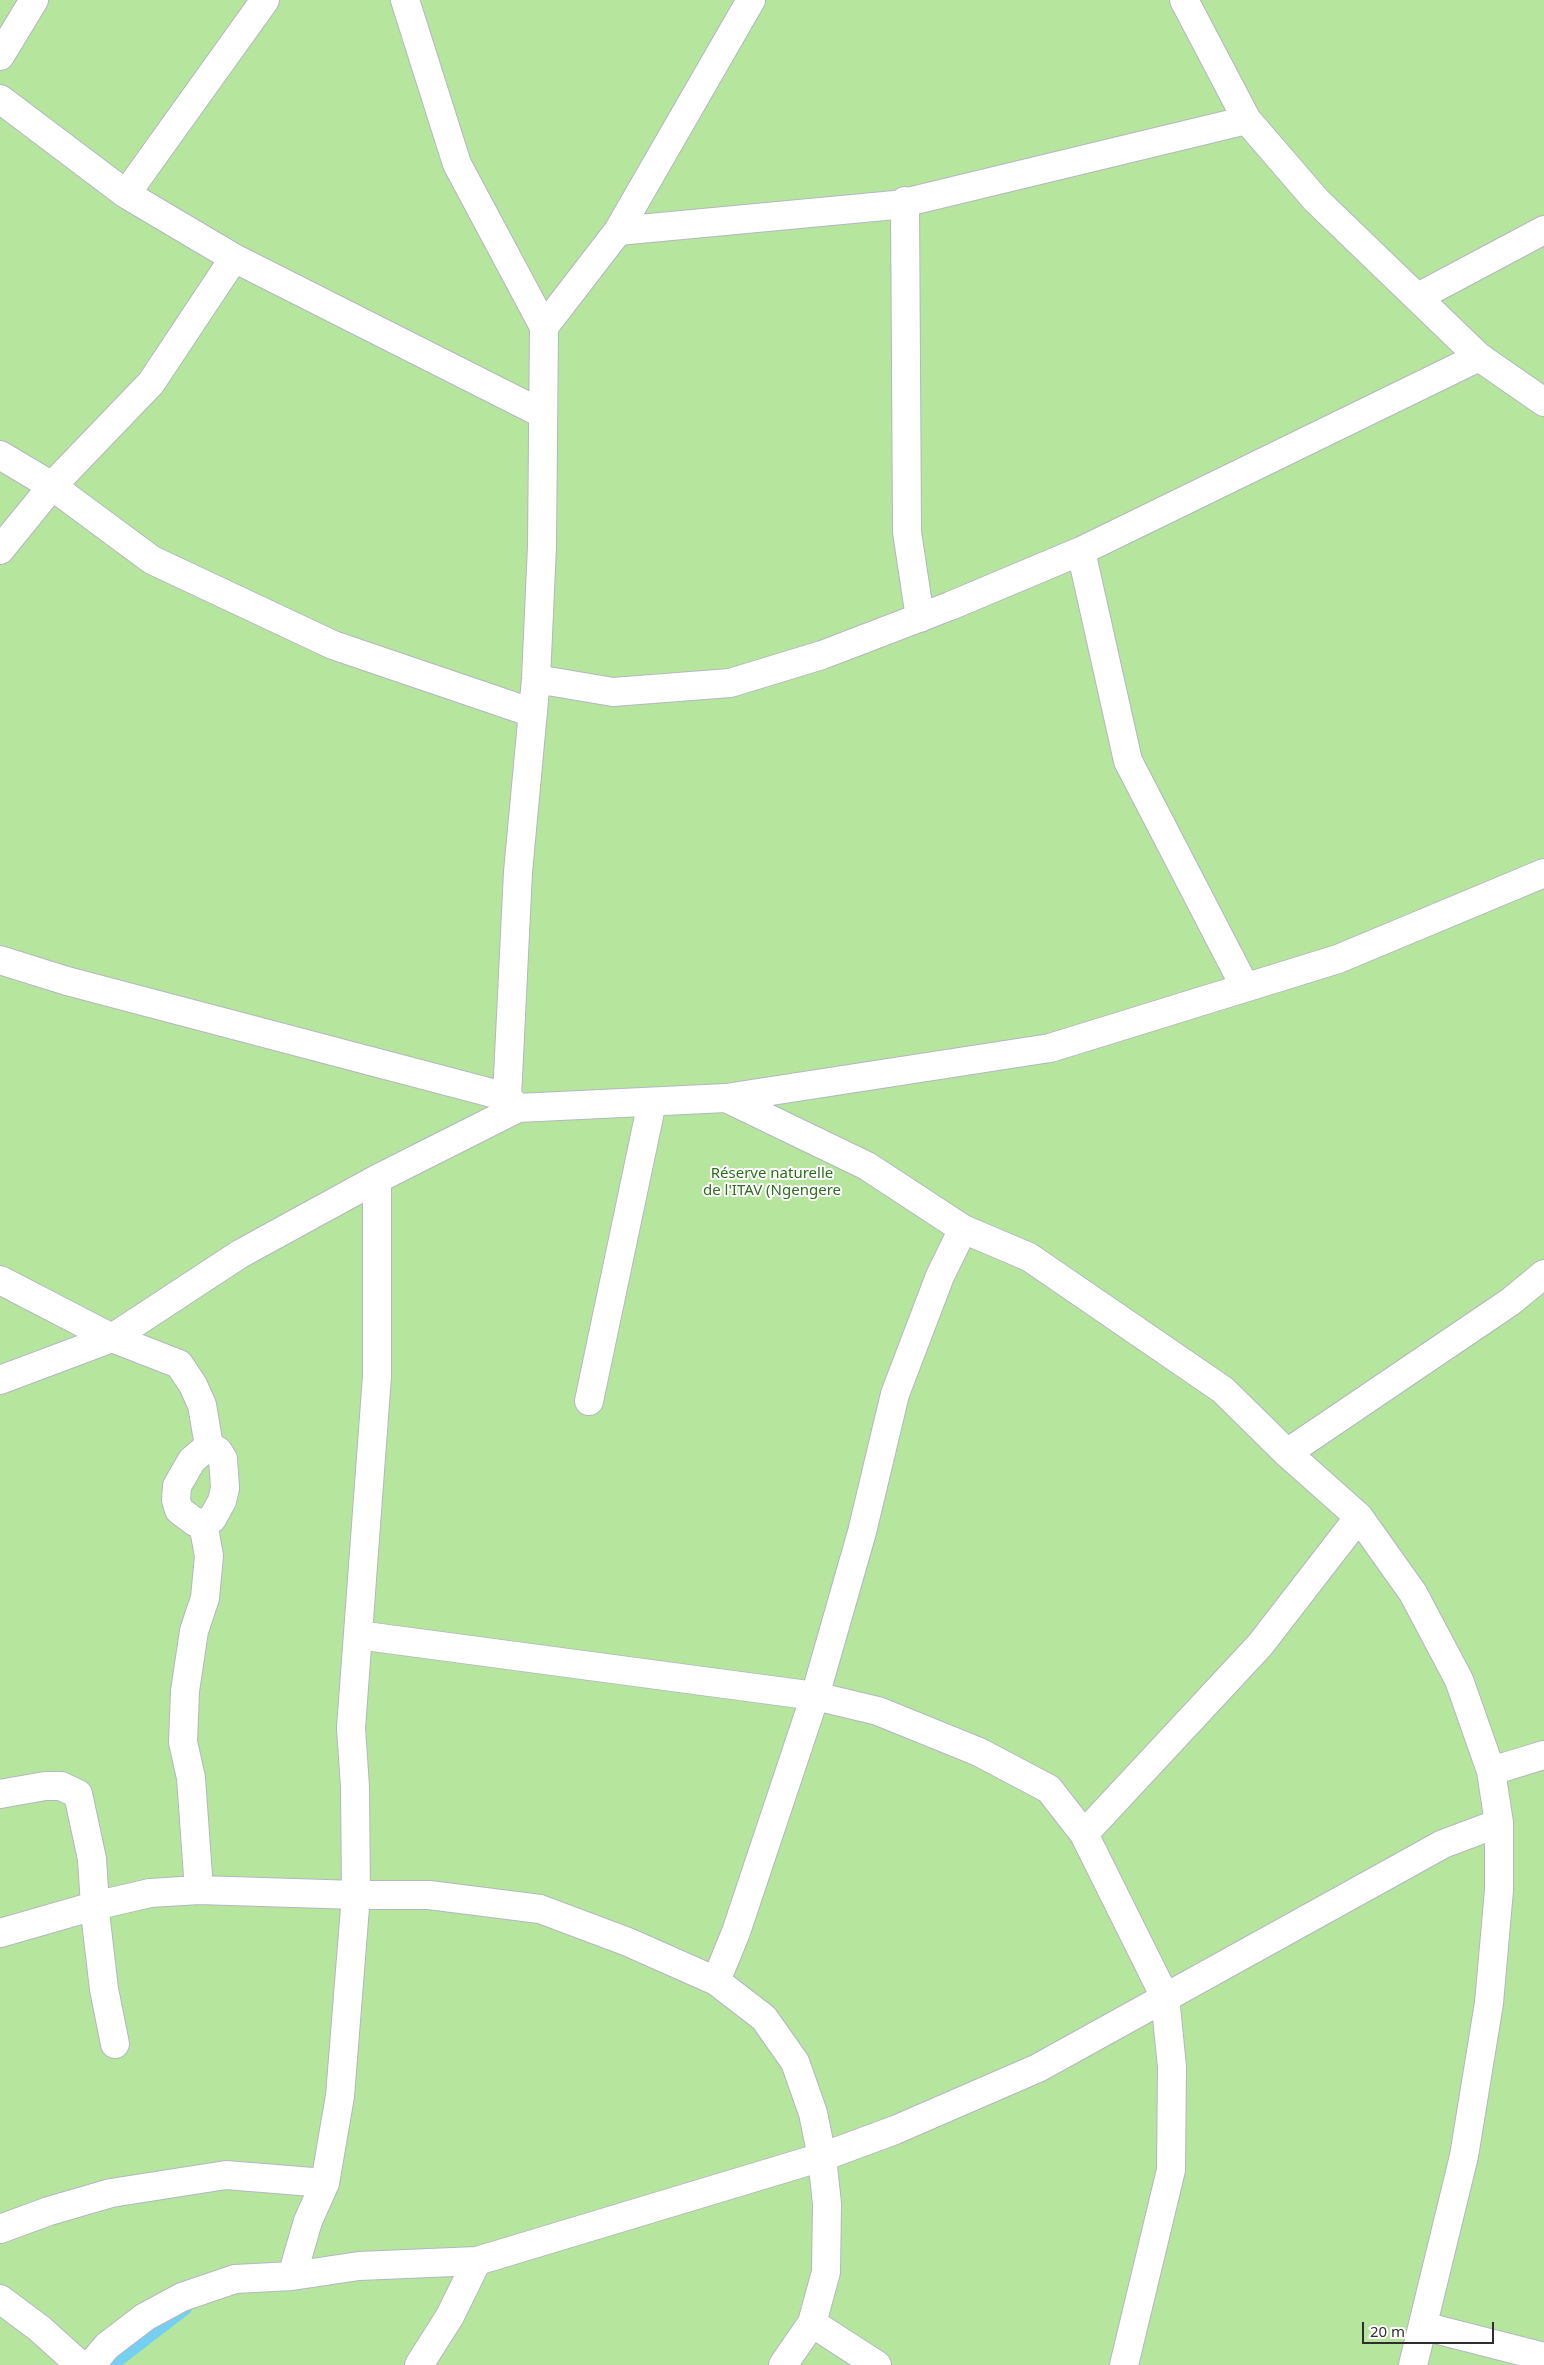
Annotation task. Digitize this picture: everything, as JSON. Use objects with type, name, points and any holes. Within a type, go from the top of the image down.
[{"type":"street","points":[[0,56],[34,0]]},
{"type":"street","points":[[126,194],[265,0]]},
{"type":"street","points":[[405,0],[457,164],[544,327],[542,546],[536,679],[518,872],[513,1103]]},
{"type":"street","points":[[544,327],[618,230],[751,0]]},
{"type":"street","points":[[1184,0],[1247,120],[1316,200],[1479,357],[1544,402]]},
{"type":"street","points":[[0,99],[126,194],[234,258],[543,414]]},
{"type":"street","points":[[618,230],[895,205],[1247,120]]},
{"type":"street","points":[[905,202],[908,532],[920,618]]},
{"type":"street","points":[[1418,297],[1544,230]]},
{"type":"street","points":[[0,550],[52,486],[151,383],[234,258]]},
{"type":"street","points":[[536,679],[613,692],[730,683],[822,655],[920,618],[1081,551],[1479,357]]},
{"type":"street","points":[[0,455],[52,486],[152,560],[333,645],[532,713]]},
{"type":"street","points":[[1081,551],[1128,761],[1245,987]]},
{"type":"street","points":[[0,960],[67,981],[513,1103],[652,1102],[726,1098],[1050,1048],[1338,959],[1544,873]]},
{"type":"street","points":[[726,1098],[867,1166],[963,1229],[1029,1257],[1223,1390],[1287,1453],[1359,1517],[1413,1593],[1459,1680],[1491,1771],[1499,1823],[1499,1890],[1489,2004],[1464,2156],[1413,2365]]},
{"type":"street","points":[[589,1401],[652,1102]]},
{"type":"street","points":[[0,1380],[112,1338],[240,1254],[513,1103]]},
{"type":"street","points":[[292,2276],[308,2221],[325,2183],[340,2096],[356,1895],[355,1787],[351,1728],[377,1376],[376,1179]]},
{"type":"street","points":[[716,1981],[736,1932],[815,1696],[862,1532],[895,1394],[940,1276],[963,1229]]},
{"type":"street","points":[[1287,1453],[1510,1302],[1544,1274]]},
{"type":"street","points":[[0,1280],[112,1338],[179,1364],[193,1385],[202,1405],[209,1446]]},
{"type":"street","points":[[209,1446],[218,1451],[223,1459],[225,1488],[217,1511],[212,1519],[203,1523],[195,1522],[179,1510],[176,1500],[178,1486],[192,1460],[209,1446]]},
{"type":"street","points":[[1084,1834],[1260,1645],[1359,1517]]},
{"type":"street","points":[[199,1890],[191,1778],[183,1742],[188,1674],[194,1631],[204,1598],[209,1556],[203,1523]]},
{"type":"street","points":[[358,1635],[815,1696],[878,1711],[979,1752],[1050,1789],[1084,1834],[1165,1997],[1172,2067],[1171,2170],[1124,2365]]},
{"type":"street","points":[[1491,1771],[1544,1755]]},
{"type":"street","points":[[0,1794],[45,1786],[61,1786],[78,1794],[92,1859],[94,1906],[104,1989],[115,2044]]},
{"type":"street","points":[[91,2365],[107,2346],[145,2317],[182,2297],[235,2279],[292,2276],[359,2266],[477,2261],[822,2157],[895,2130],[1038,2068],[1443,1844],[1499,1823]]},
{"type":"street","points":[[0,1933],[94,1906],[150,1893],[199,1890],[356,1895],[429,1895],[540,1909],[628,1942],[716,1981],[764,2018],[795,2062],[813,2112],[822,2157],[826,2204],[826,2272],[812,2323],[783,2365]]},
{"type":"street","points":[[0,2229],[49,2211],[111,2193],[226,2175],[325,2183]]},
{"type":"street","points":[[419,2365],[450,2316],[477,2261]]},
{"type":"street","points":[[0,2299],[39,2328],[80,2365]]},
{"type":"street","points":[[812,2323],[877,2365]]},
{"type":"street","points":[[1423,2326],[1544,2357]]},
{"type":"green space","name":"Réserve naturelle de l'ITAV (Ngengere","points":[[0,0],[1544,0],[1544,2365],[0,2365]]},
{"type":"waterway","points":[[111,2365],[185,2308]]}]
